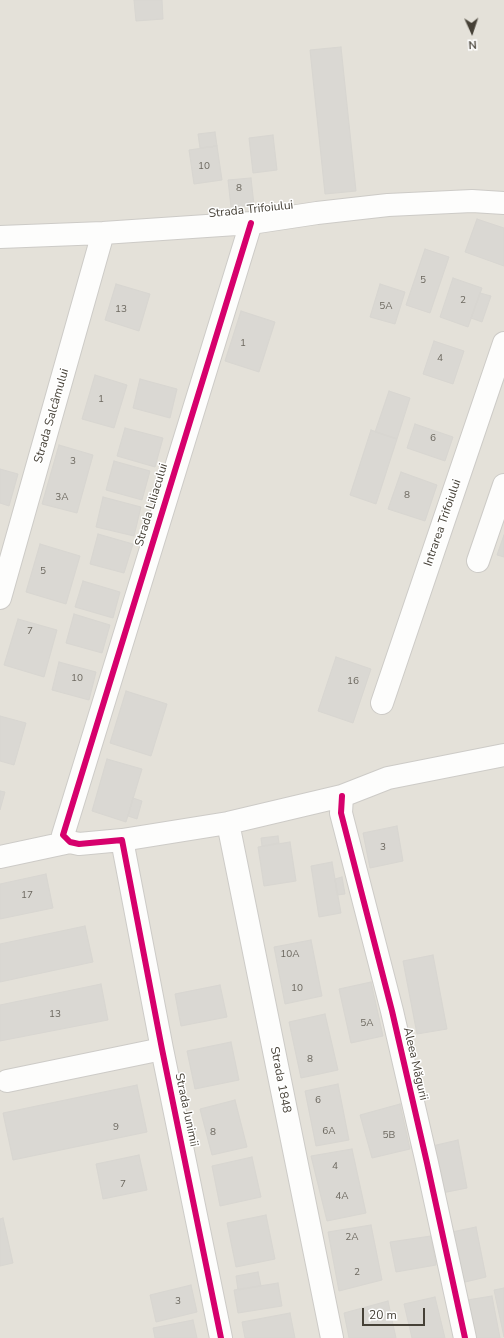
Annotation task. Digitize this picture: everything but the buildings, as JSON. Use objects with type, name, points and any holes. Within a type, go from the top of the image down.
[{"type":"street","name":"Strada Trifoiului","points":[[0,237],[103,233],[251,223],[317,213],[388,205],[472,201],[504,203]]},
{"type":"street","name":"Strada Liliacului","points":[[70,842],[63,835],[251,223]]},
{"type":"street","name":"Strada Salcâmului","points":[[0,598],[103,233]]},
{"type":"street","name":"Intrarea Trifoiului","points":[[382,703],[504,343]]},
{"type":"street","points":[[478,561],[504,485]]},
{"type":"street","points":[[0,857],[70,842],[79,844],[122,840],[228,823],[342,796],[388,778],[504,755]]},
{"type":"street","name":"Aleea Măgurii","points":[[342,796],[341,813],[392,1011],[465,1338]]},
{"type":"street","name":"Strada 1848","points":[[228,823],[332,1338]]},
{"type":"street","name":"Strada Junimii","points":[[122,840],[162,1050],[221,1338]]},
{"type":"street","points":[[7,1081],[162,1050]]},
{"type":"shaded area","points":[[0,0],[504,0],[504,1338],[0,1338]]},
{"type":"cycle path","points":[[221,1338],[162,1049],[122,840],[79,844],[70,842],[63,835],[251,223]]},
{"type":"cycle path","points":[[342,796],[341,813],[392,1011],[465,1338]]}]
